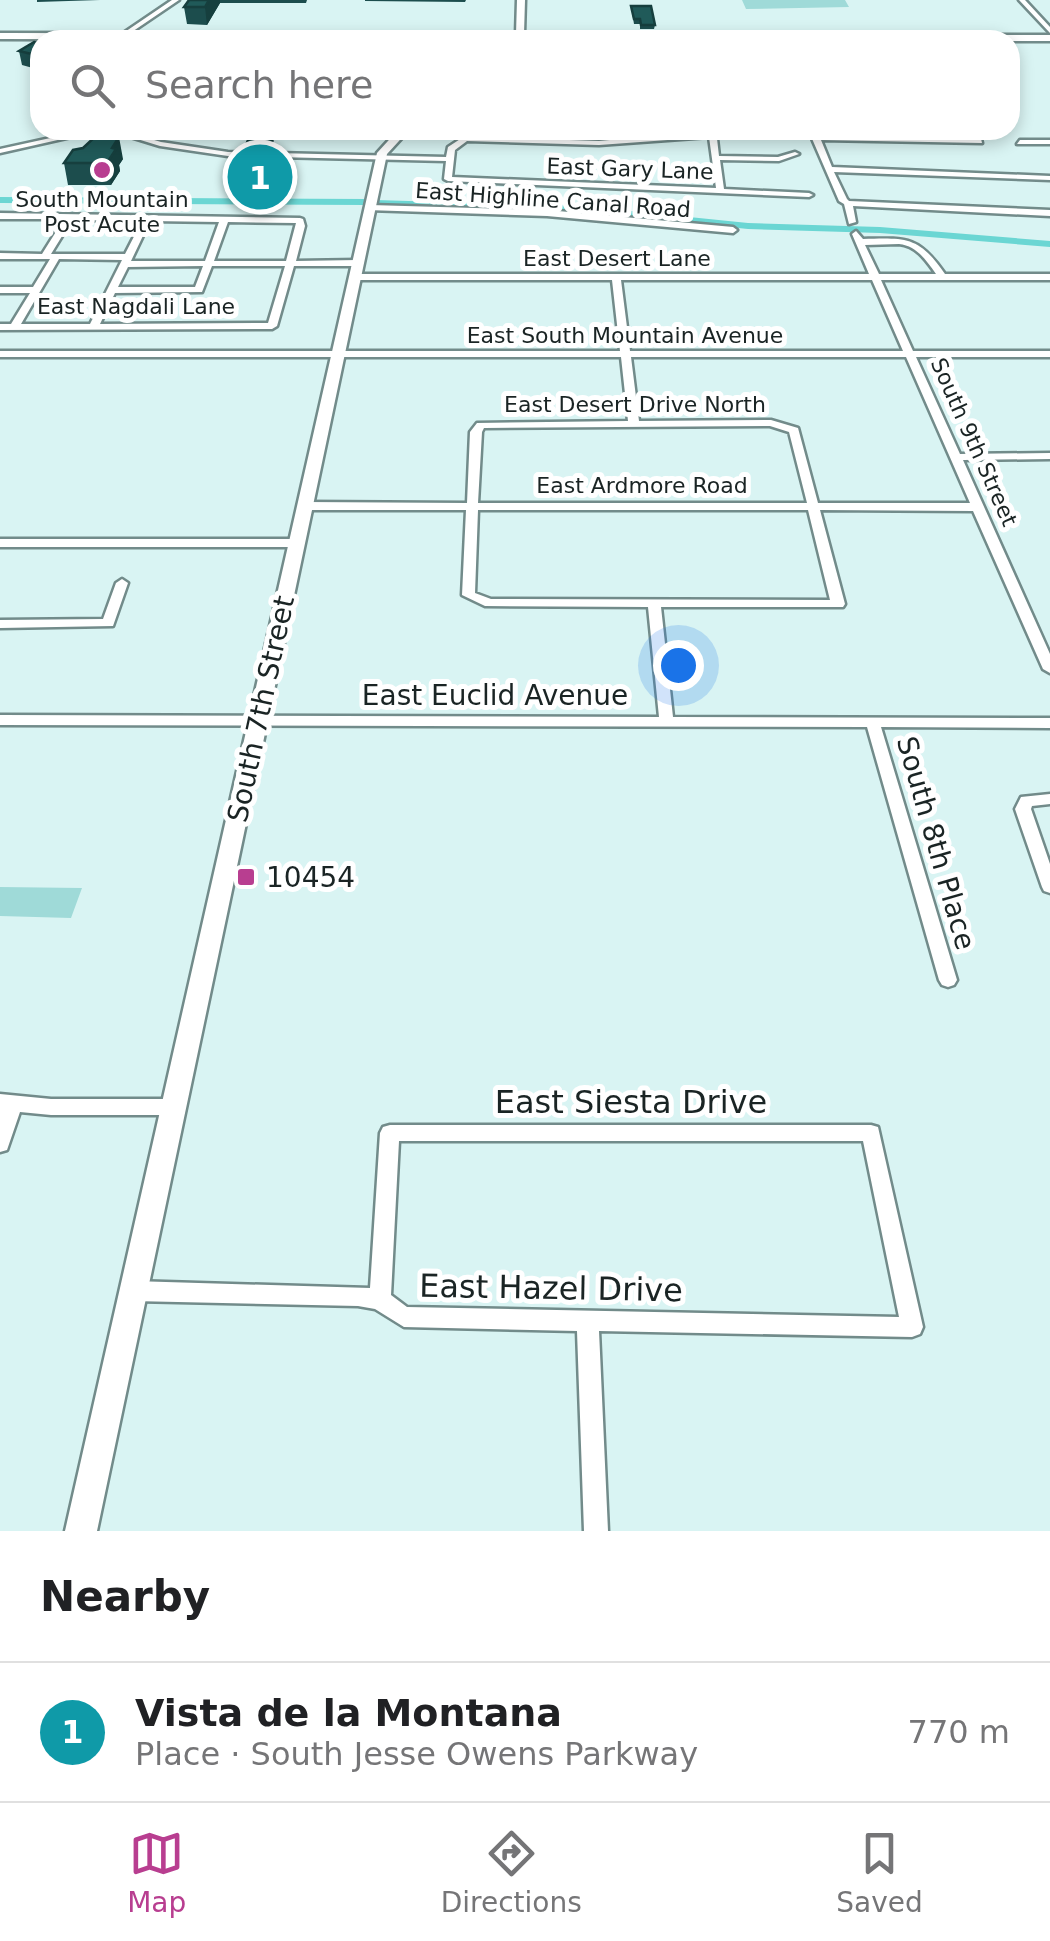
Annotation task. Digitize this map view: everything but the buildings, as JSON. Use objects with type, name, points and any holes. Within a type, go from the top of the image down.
[{"type":"main road","points":[[520,30],[521,0]]},
{"type":"main road","points":[[1020,34],[1050,34]]},
{"type":"main road","points":[[0,36],[30,36]]},
{"type":"main road","name":"South 7th Street","points":[[81,1531],[380,160],[392,140]]},
{"type":"street","points":[[132,30],[176,0]]},
{"type":"street","points":[[1022,0],[1050,34]]},
{"type":"street","points":[[0,150],[49,140]]},
{"type":"street","points":[[158,140],[213,152],[380,160],[448,159],[462,140]]},
{"type":"street","points":[[497,140],[629,140]]},
{"type":"street","points":[[715,140],[720,190]]},
{"type":"street","name":"South 9th Street","points":[[817,140],[848,203],[856,233],[1050,669]]},
{"type":"street","points":[[1020,142],[1050,142]]},
{"type":"street","points":[[718,158],[796,154]]},
{"type":"street","name":"East Gary Lane","points":[[448,159],[448,179],[809,195]]},
{"type":"street","points":[[829,169],[1048,178]]},
{"type":"street","points":[[848,203],[1050,213]]},
{"type":"street","name":"East Highline Canal Road","points":[[370,208],[547,213],[733,230]]},
{"type":"street","points":[[0,216],[300,221],[290,263]]},
{"type":"street","points":[[44,256],[70,216]]},
{"type":"street","points":[[94,326],[148,217]]},
{"type":"street","points":[[112,290],[199,290],[225,218]]},
{"type":"street","points":[[856,233],[874,242],[913,243],[925,249],[942,277]]},
{"type":"street","name":"East Desert Lane","points":[[0,256],[290,263],[356,270],[616,278],[1050,277]]},
{"type":"street","points":[[14,327],[56,256]]},
{"type":"street","name":"East Nagdali Lane","points":[[0,327],[272,326],[290,263]]},
{"type":"street","points":[[616,278],[634,424]]},
{"type":"street","points":[[0,290],[36,290]]},
{"type":"street","points":[[39,356],[55,326]]},
{"type":"street","name":"East South Mountain Avenue","points":[[0,356],[1050,356]]},
{"type":"street","name":"East Desert Drive North","points":[[471,505],[476,432],[481,425],[634,424],[789,426],[811,506]]},
{"type":"street","points":[[956,456],[1050,456]]},
{"type":"street","points":[[471,505],[468,595],[474,601],[838,604],[839,592],[811,506]]},
{"type":"street","name":"East Ardmore Road","points":[[305,506],[978,507]]},
{"type":"street","points":[[0,544],[297,543]]},
{"type":"street","points":[[0,624],[108,623],[122,583]]},
{"type":"street","points":[[654,602],[666,720]]},
{"type":"street","name":"East Euclid Avenue","points":[[0,720],[1050,722]]},
{"type":"street","name":"South 8th Place","points":[[872,722],[948,980]]},
{"type":"street","points":[[1050,799],[1033,799],[1024,805],[1050,887]]},
{"type":"street","points":[[0,1144],[7,1103],[172,1108]]},
{"type":"street","name":"East Siesta Drive","points":[[380,1300],[390,1133],[871,1133],[912,1327]]},
{"type":"street","name":"East Hazel Drive","points":[[134,1291],[380,1300],[404,1318],[912,1327]]},
{"type":"street","points":[[588,1322],[596,1531]]},
{"type":"shaded area","points":[[742,0],[845,0],[849,7],[746,9]]},
{"type":"shaded area","points":[[0,887],[82,888],[71,918],[0,916]]},
{"type":"waterway","points":[[0,200],[367,202]]},
{"type":"waterway","points":[[378,202],[581,209],[748,226],[880,230],[1050,244]]},
{"type":"place","name":"South Mountain Post Acute","points":[[102,170]]},
{"type":"place","name":"Vista de la Montana","points":[[260,177]]},
{"type":"place","name":"10454","points":[[246,877]]}]
